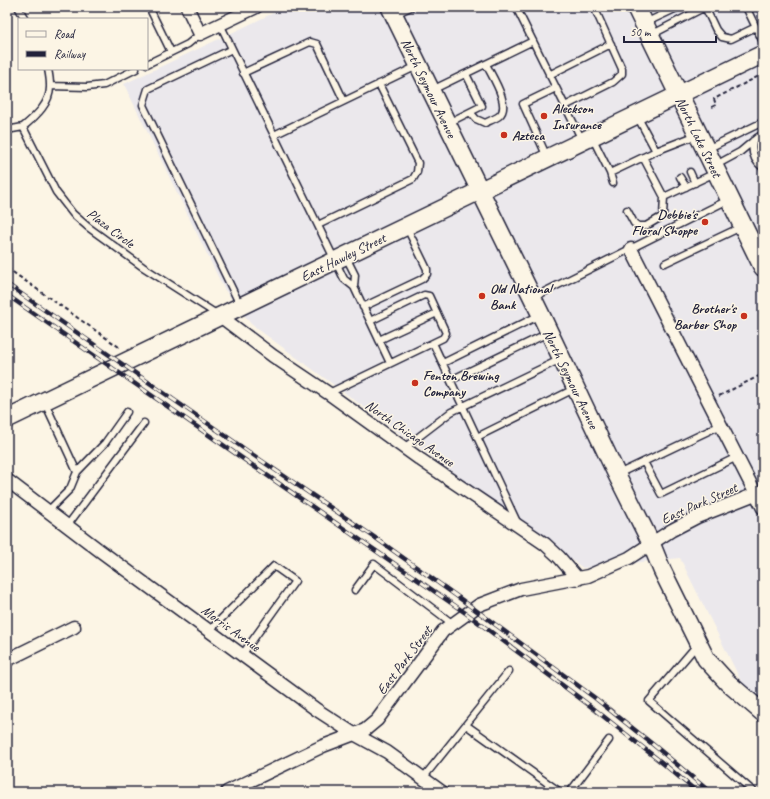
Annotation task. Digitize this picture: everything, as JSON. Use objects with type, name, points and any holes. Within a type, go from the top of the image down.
[{"type":"main road","name":"North Lake Street","points":[[636,7],[711,163],[761,258]]},
{"type":"street","points":[[187,7],[200,34],[256,7]]},
{"type":"street","name":"North Seymour Avenue","points":[[392,11],[533,298],[561,359],[651,543],[662,570],[706,659],[727,682],[763,713]]},
{"type":"street","name":"East Hawley Street","points":[[7,419],[588,140],[763,54]]},
{"type":"street","points":[[631,249],[737,457],[760,493],[763,508]]},
{"type":"street","name":"North Chicago Avenue","points":[[220,316],[273,356],[544,544],[559,557],[578,579]]},
{"type":"street","name":"Morris Avenue","points":[[7,480],[48,512],[317,710],[354,734],[387,752],[442,792]]},
{"type":"street","name":"East Park Street","points":[[227,792],[323,746],[366,730],[376,720],[443,631],[479,605],[521,589],[588,576],[629,558],[672,530],[698,517],[760,493]]},
{"type":"street","points":[[7,660],[74,627]]},
{"type":"lane","points":[[18,7],[24,18]]},
{"type":"lane","points":[[149,7],[171,52]]},
{"type":"lane","points":[[392,11],[411,7]]},
{"type":"lane","points":[[516,7],[565,106],[610,173],[613,183]]},
{"type":"lane","points":[[565,106],[613,82],[622,74],[622,69],[594,7]]},
{"type":"lane","points":[[647,30],[679,7]]},
{"type":"lane","points":[[647,30],[705,7],[716,30],[722,37],[731,39],[756,27]]},
{"type":"lane","points":[[746,7],[763,42]]},
{"type":"lane","points":[[220,24],[318,225],[355,275],[354,287]]},
{"type":"lane","points":[[148,64],[188,44],[200,34]]},
{"type":"lane","points":[[431,91],[533,41]]},
{"type":"lane","points":[[243,73],[310,42],[317,44],[344,101]]},
{"type":"lane","points":[[549,75],[611,44]]},
{"type":"lane","points":[[232,49],[148,89],[143,105],[240,306]]},
{"type":"lane","points":[[470,112],[476,120],[485,123],[500,115],[504,108],[504,101],[486,64]]},
{"type":"lane","points":[[274,135],[418,65]]},
{"type":"lane","points":[[7,130],[23,127],[37,116],[47,101],[50,86],[48,70]]},
{"type":"lane","points":[[50,86],[87,87],[104,85],[134,70]]},
{"type":"lane","points":[[447,123],[482,106],[466,74]]},
{"type":"lane","points":[[318,225],[413,179],[417,172],[418,163],[379,84]]},
{"type":"lane","points":[[548,158],[523,104],[556,88]]},
{"type":"lane","points":[[637,116],[656,151]]},
{"type":"lane","points":[[664,197],[695,183],[711,163],[763,122]]},
{"type":"lane","name":"Plaza Circle","points":[[23,127],[56,192],[73,214],[88,227],[143,267],[220,316]]},
{"type":"lane","points":[[610,173],[656,151],[697,134]]},
{"type":"lane","points":[[711,163],[740,152],[763,134]]},
{"type":"lane","points":[[753,141],[751,149],[753,156],[758,164],[763,168]]},
{"type":"lane","points":[[676,144],[679,150]]},
{"type":"lane","points":[[666,148],[670,155]]},
{"type":"lane","points":[[627,210],[634,223],[638,226],[646,226],[663,216],[664,197],[643,157]]},
{"type":"lane","points":[[690,172],[695,183]]},
{"type":"lane","points":[[680,177],[686,187]]},
{"type":"lane","points":[[533,298],[729,199]]},
{"type":"lane","points":[[665,263],[743,226]]},
{"type":"lane","points":[[363,307],[422,279],[427,274],[427,270],[406,227]]},
{"type":"lane","points":[[341,258],[344,279],[354,287],[390,363]]},
{"type":"lane","points":[[328,394],[443,338],[446,333],[429,296],[424,295],[370,321]]},
{"type":"lane","points":[[379,340],[437,313]]},
{"type":"lane","points":[[443,363],[541,315]]},
{"type":"lane","points":[[451,380],[549,333]]},
{"type":"lane","points":[[433,343],[520,527]]},
{"type":"lane","points":[[404,448],[451,412],[561,359]]},
{"type":"lane","points":[[477,437],[575,388]]},
{"type":"lane","points":[[44,401],[77,472]]},
{"type":"lane","points":[[48,512],[70,489],[77,472],[105,443],[126,412]]},
{"type":"lane","points":[[67,526],[144,424]]},
{"type":"lane","points":[[617,475],[721,425]]},
{"type":"lane","points":[[644,462],[661,494],[737,457]]},
{"type":"lane","points":[[356,590],[374,564],[453,624]]},
{"type":"lane","points":[[209,631],[274,566],[295,581],[242,655]]},
{"type":"lane","points":[[698,643],[649,701],[754,792]]},
{"type":"lane","points":[[423,778],[508,671]]},
{"type":"lane","points":[[466,725],[560,792]]},
{"type":"lane","points":[[570,792],[609,740]]},
{"type":"path","points":[[712,107],[716,105],[714,99],[763,74]]},
{"type":"path","points":[[7,268],[119,346]]},
{"type":"path","points":[[708,401],[763,374]]},
{"type":"shaded area","points":[[286,7],[763,7],[763,703],[743,685],[680,558],[583,568],[251,324],[224,289],[124,84]]},
{"type":"railway","points":[[7,284],[377,539],[458,597],[595,698],[710,792]]},
{"type":"railway","points":[[7,295],[467,614],[589,705],[697,792]]},
{"type":"place","name":"Aleckson Insurance","points":[[544,116]]},
{"type":"place","name":"Azteca","points":[[504,135]]},
{"type":"place","name":"Debbie's Floral Shoppe","points":[[705,222]]},
{"type":"place","name":"Old National Bank","points":[[482,296]]},
{"type":"place","name":"Brother's Barber Shop","points":[[744,316]]},
{"type":"place","name":"Fenton Brewing Company","points":[[415,383]]}]
